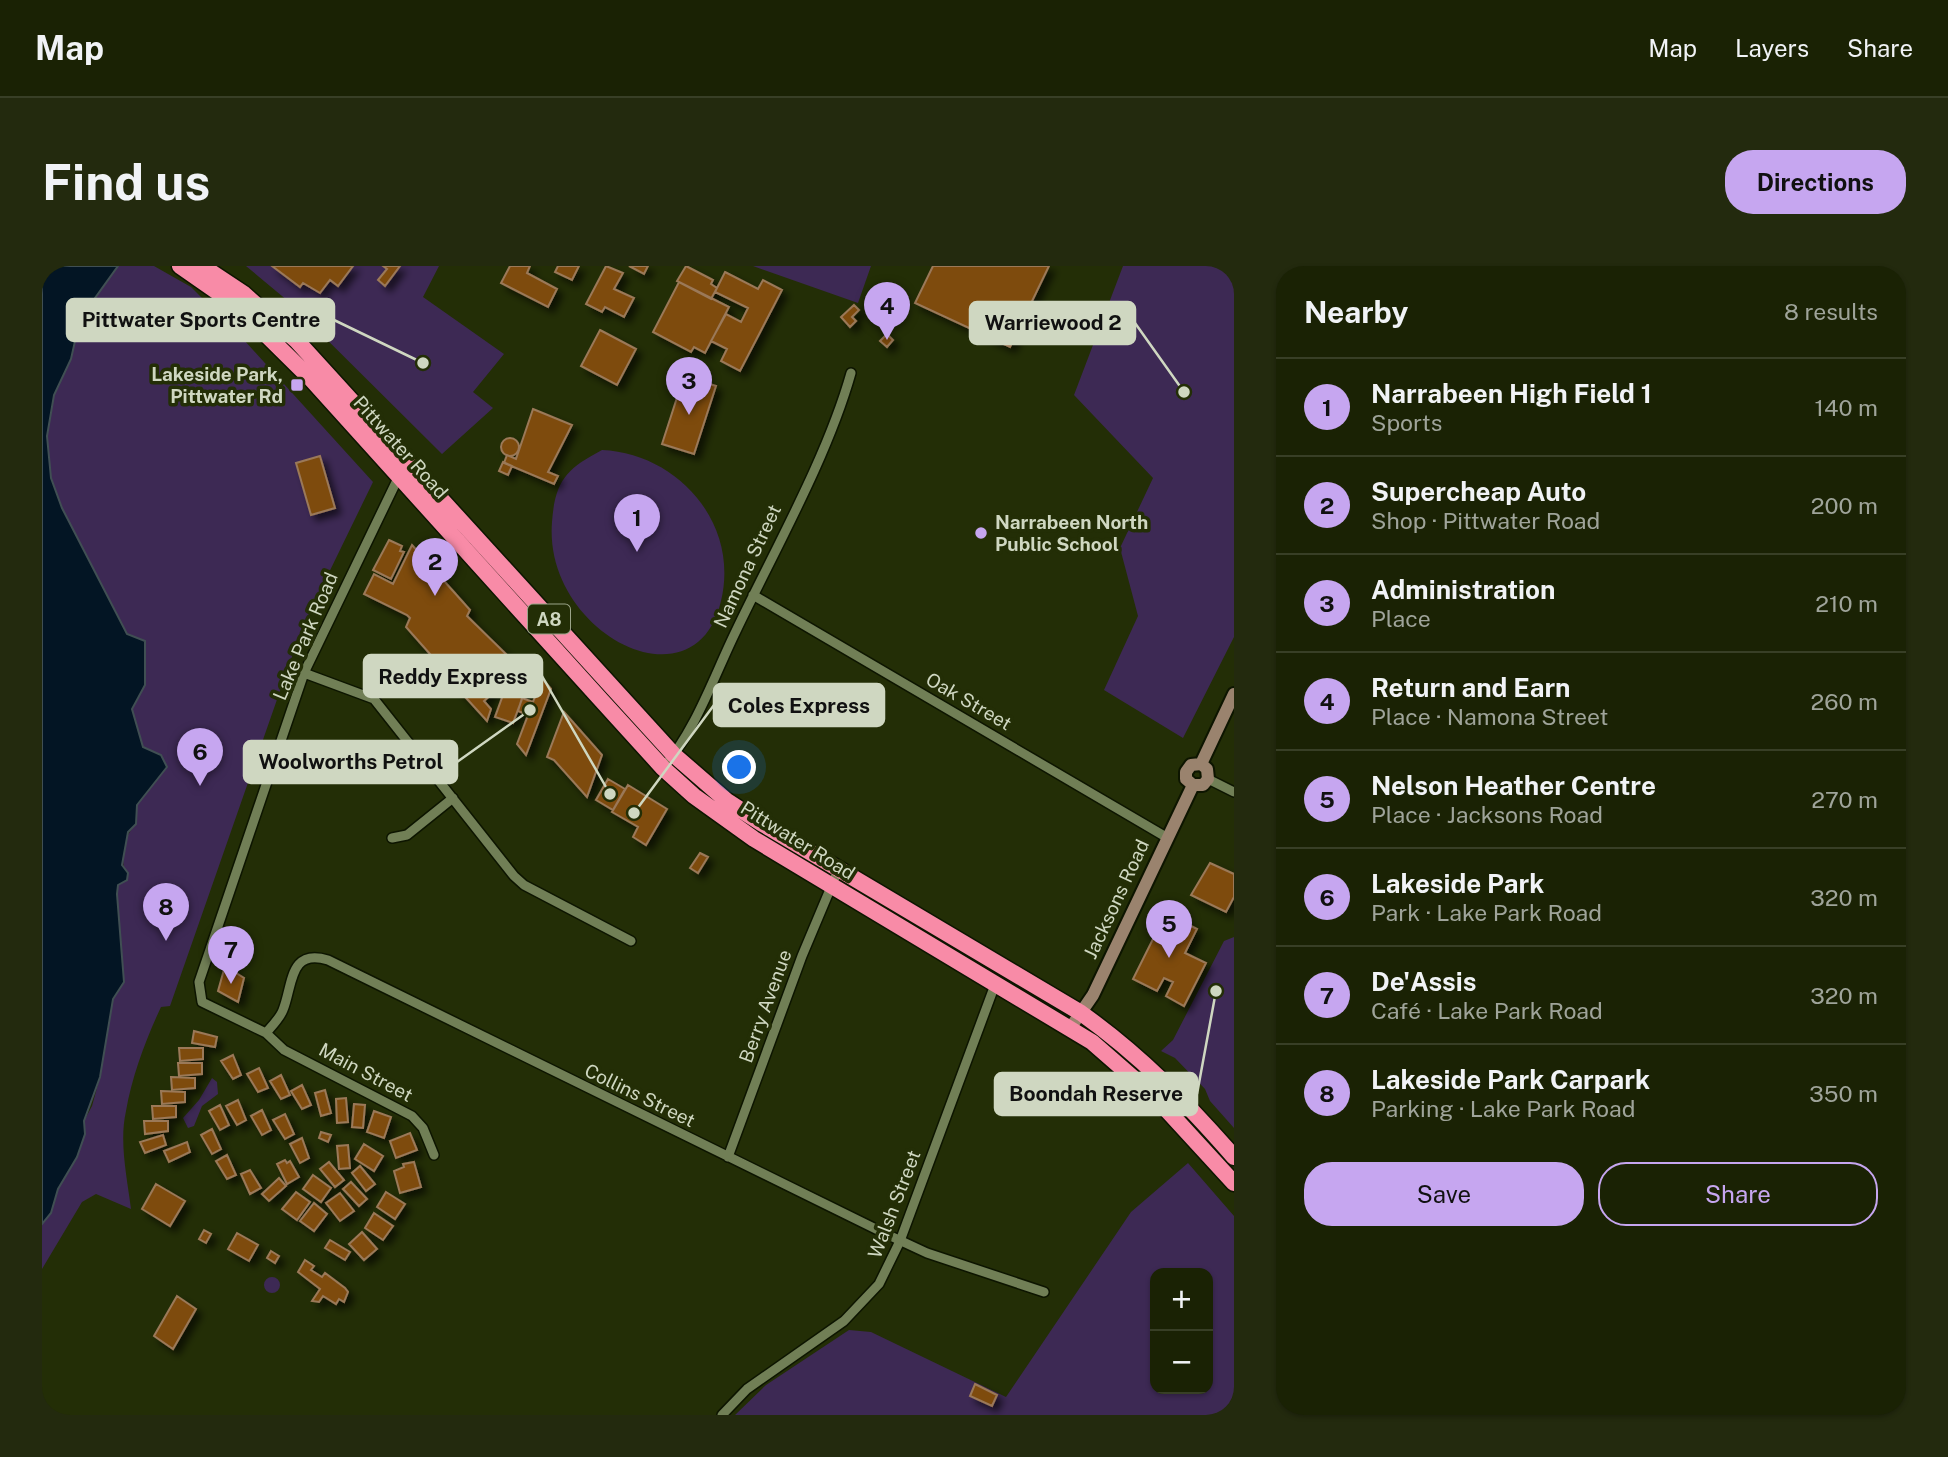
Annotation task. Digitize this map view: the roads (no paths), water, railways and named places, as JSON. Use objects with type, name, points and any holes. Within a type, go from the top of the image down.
[{"type":"highway","name":"Pittwater Road","points":[[180,266],[236,305],[263,329],[404,470]]},
{"type":"highway","name":"Pittwater Road","points":[[202,266],[244,294],[297,341],[404,470],[721,817],[1071,1027],[1155,1097],[1234,1183]]},
{"type":"highway","name":"Pittwater Road","points":[[669,762],[727,801],[1081,1013],[1121,1042],[1168,1083],[1234,1157]]},
{"type":"street","name":"Namona Street","points":[[669,762],[753,595],[841,410],[851,373]]},
{"type":"street","name":"Lake Park Road","points":[[266,1033],[202,1002],[199,982],[304,673],[404,470]]},
{"type":"street","name":"Oak Street","points":[[753,595],[1166,837]]},
{"type":"street","points":[[304,673],[374,699],[513,876],[524,885],[631,941]]},
{"type":"street","points":[[1202,764],[1234,694]]},
{"type":"street","points":[[1202,764],[1207,769],[1208,779],[1203,785],[1193,785],[1186,779],[1186,772],[1191,765],[1202,764]]},
{"type":"street","points":[[1208,779],[1234,792]]},
{"type":"street","name":"Jacksons Road","points":[[1071,1027],[1093,995],[1193,785]]},
{"type":"street","points":[[392,838],[407,835],[453,798]]},
{"type":"street","name":"Berry Avenue","points":[[728,1157],[839,868]]},
{"type":"street","name":"Collins Street","points":[[266,1033],[282,1012],[293,975],[300,962],[309,957],[319,957],[900,1241],[1044,1292]]},
{"type":"street","name":"Walsh Street","points":[[722,1415],[747,1389],[853,1313],[878,1284],[900,1241],[996,982]]},
{"type":"street","name":"Main Street","points":[[266,1033],[284,1050],[412,1116],[423,1128],[434,1155]]},
{"type":"water","points":[[42,266],[118,266],[80,319],[71,359],[54,395],[47,436],[51,478],[62,508],[127,634],[145,641],[145,685],[132,709],[143,747],[161,755],[167,767],[137,805],[136,824],[128,832],[122,865],[128,873],[127,880],[118,885],[117,894],[124,982],[113,999],[100,1077],[84,1121],[85,1134],[77,1157],[58,1189],[51,1213],[42,1224]]},
{"type":"place","name":"Return and Earn","points":[[887,340]]},
{"type":"place","name":"Pittwater Sports Centre","points":[[423,363]]},
{"type":"place","name":"Lakeside Park, Pittwater Rd","points":[[297,385]]},
{"type":"place","name":"Warriewood 2","points":[[1184,392]]},
{"type":"place","name":"Administration","points":[[689,415]]},
{"type":"place","name":"Narrabeen North Public School","points":[[981,533]]},
{"type":"place","name":"Narrabeen High Field 1","points":[[637,552]]},
{"type":"place","name":"Supercheap Auto","points":[[435,596]]},
{"type":"place","name":"Woolworths Petrol","points":[[530,710]]},
{"type":"place","name":"Lakeside Park","points":[[200,786]]},
{"type":"place","name":"Reddy Express","points":[[610,794]]},
{"type":"place","name":"Coles Express","points":[[634,813]]},
{"type":"place","name":"Lakeside Park Carpark","points":[[166,941]]},
{"type":"place","name":"Nelson Heather Centre","points":[[1169,958]]},
{"type":"place","name":"De'Assis","points":[[231,984]]},
{"type":"place","name":"Boondah Reserve","points":[[1216,991]]}]
